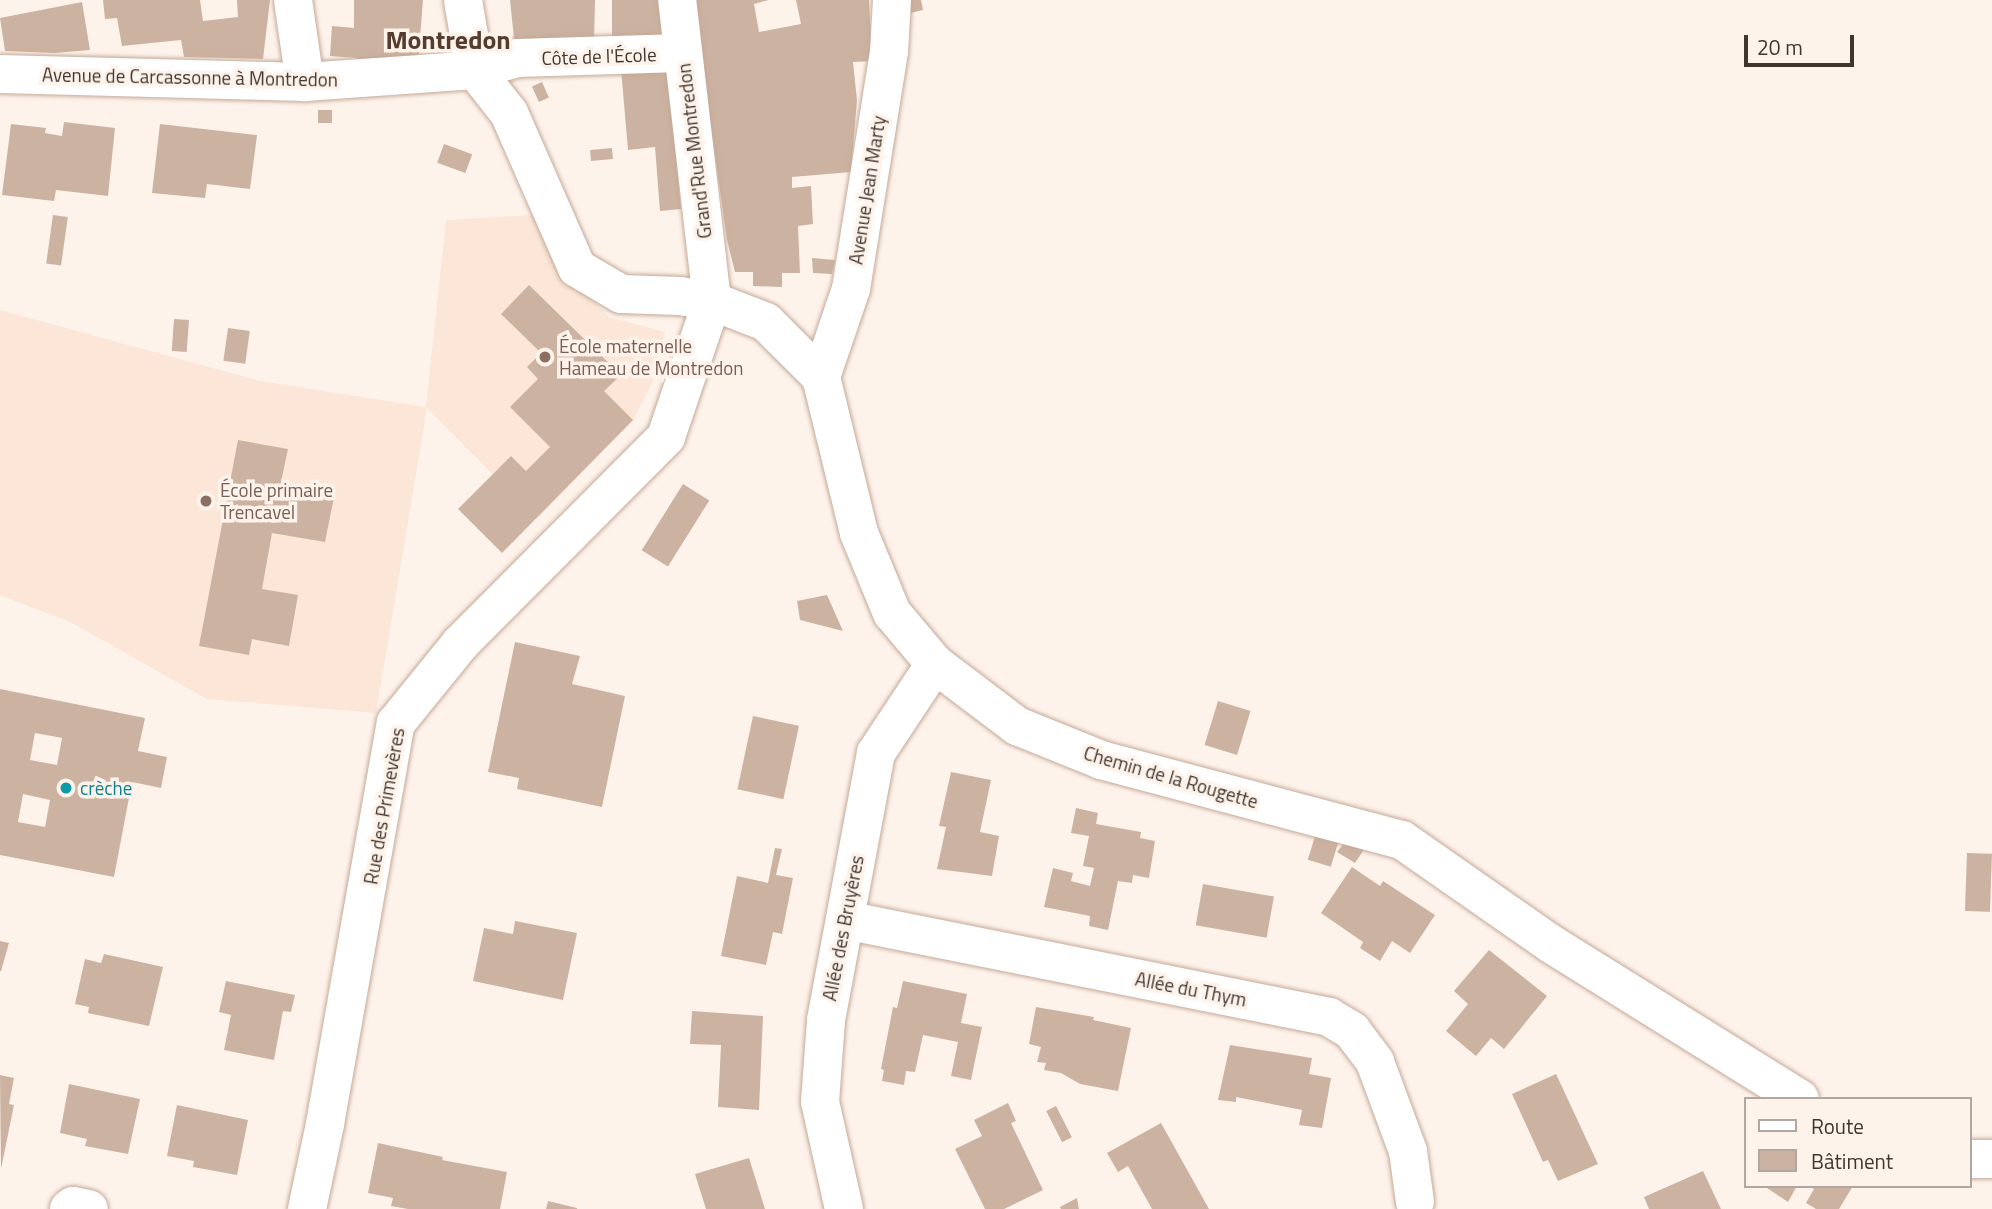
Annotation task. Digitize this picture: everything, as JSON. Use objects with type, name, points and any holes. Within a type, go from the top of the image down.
[{"type":"street","points":[[293,0],[305,82]]},
{"type":"street","points":[[463,0],[475,70],[509,113],[577,268],[621,294],[680,296],[712,301],[766,322],[821,377]]},
{"type":"street","name":"Grand'Rue Montredon","points":[[677,0],[712,301]]},
{"type":"street","name":"Avenue Jean Marty","points":[[821,377],[851,289],[889,52],[892,0]]},
{"type":"street","name":"Côte de l'École","points":[[475,70],[517,58],[682,53]]},
{"type":"street","name":"Avenue de Carcassonne à Montredon","points":[[0,74],[305,82],[475,70]]},
{"type":"street","name":"Rue des Primevères","points":[[307,1209],[328,1110],[396,723],[460,644],[666,438],[712,301]]},
{"type":"street","name":"Chemin de la Rougette","points":[[821,377],[859,533],[892,612],[935,664],[1017,726],[1101,760],[1402,840],[1551,944],[1797,1097]]},
{"type":"street","name":"Allée des Bruyères","points":[[844,1209],[820,1102],[826,1020],[876,753],[935,664]]},
{"type":"street","name":"Allée du Thym","points":[[845,920],[1329,1017],[1352,1031],[1375,1062],[1408,1151],[1415,1202]]},
{"type":"street","points":[[1971,1158],[1992,1159]]},
{"type":"street","points":[[69,1209],[73,1206],[89,1209]]},
{"type":"shaded area","name":"École primaire Trencavel","points":[[533,215],[560,268],[609,317],[665,332],[652,383],[633,420],[537,519],[427,408],[376,713],[207,699],[72,623],[0,595],[0,310],[261,381],[426,407],[446,220]]},
{"type":"building","points":[[103,0],[200,0],[203,21],[238,17],[237,0],[270,0],[263,59],[184,57],[181,40],[122,46],[117,18],[105,19]]},
{"type":"building","points":[[354,0],[423,0],[418,63],[356,62],[357,58],[330,56],[332,26],[354,28]]},
{"type":"building","points":[[510,0],[595,0],[594,42],[515,48]]},
{"type":"building","points":[[612,0],[661,0],[661,43],[612,43]]},
{"type":"building","points":[[693,0],[769,0],[754,4],[759,32],[801,24],[796,0],[869,0],[872,61],[853,62],[857,100],[851,172],[792,177],[792,188],[811,186],[813,224],[798,226],[800,273],[782,273],[782,287],[753,286],[753,272],[735,272],[727,240]]},
{"type":"building","points":[[906,0],[921,0],[923,10],[910,13]]},
{"type":"building","points":[[82,2],[90,50],[54,53],[5,51],[0,18]]},
{"type":"building","points":[[621,69],[668,71],[681,209],[660,211],[655,147],[628,150]]},
{"type":"building","points":[[542,82],[549,98],[539,102],[532,86]]},
{"type":"building","points":[[318,110],[332,110],[332,123],[318,123]]},
{"type":"building","points":[[64,122],[115,128],[108,196],[56,190],[54,201],[2,195],[11,124],[46,128],[45,133],[62,136]]},
{"type":"building","points":[[160,124],[257,135],[250,189],[207,184],[205,198],[152,193]]},
{"type":"building","points":[[444,144],[472,154],[465,173],[437,163]]},
{"type":"building","points":[[612,148],[613,159],[591,161],[590,150]]},
{"type":"building","points":[[53,215],[68,217],[61,266],[46,264]]},
{"type":"building","points":[[812,258],[835,260],[832,274],[813,273]]},
{"type":"building","points":[[529,285],[621,375],[604,391],[633,420],[502,553],[458,509],[511,456],[526,471],[550,447],[510,407],[538,379],[527,367],[541,353],[501,314]]},
{"type":"building","points":[[174,319],[189,320],[187,352],[172,351]]},
{"type":"building","points":[[228,328],[250,331],[245,364],[223,361]]},
{"type":"building","points":[[238,440],[288,449],[281,482],[335,492],[325,542],[272,533],[262,589],[298,595],[289,646],[252,639],[249,655],[199,646]]},
{"type":"building","points":[[683,484],[709,500],[668,567],[642,550]]},
{"type":"building","points":[[827,595],[843,631],[800,620],[797,601]]},
{"type":"building","points":[[515,642],[580,656],[572,684],[625,696],[602,807],[517,789],[519,778],[488,772]]},
{"type":"building","name":"crèche","points":[[0,689],[145,718],[138,751],[167,757],[161,788],[132,782],[114,877],[0,855]],"holes":[[[35,733],[62,738],[57,765],[30,760]],[[23,794],[50,800],[45,827],[18,822]]]},
{"type":"building","points":[[1218,701],[1251,711],[1237,755],[1205,745]]},
{"type":"building","points":[[753,716],[799,726],[783,799],[737,789]]},
{"type":"building","points":[[951,772],[991,780],[980,832],[999,836],[992,876],[937,869],[946,827],[939,826]]},
{"type":"building","points":[[1076,808],[1098,813],[1096,824],[1141,832],[1140,838],[1155,841],[1149,878],[1133,875],[1132,883],[1118,881],[1108,930],[1089,926],[1090,916],[1044,907],[1053,868],[1073,873],[1071,881],[1090,886],[1094,868],[1083,866],[1089,836],[1071,833]]},
{"type":"building","points":[[1316,833],[1339,840],[1331,867],[1308,860]]},
{"type":"building","points":[[1345,842],[1365,848],[1355,863],[1337,852]]},
{"type":"building","points":[[775,848],[782,849],[776,875],[793,878],[782,934],[773,932],[766,965],[721,956],[737,876],[768,883]]},
{"type":"building","points":[[1967,853],[1992,854],[1990,912],[1965,911]]},
{"type":"building","points":[[1352,867],[1380,886],[1383,881],[1435,915],[1410,953],[1392,941],[1380,961],[1360,948],[1363,942],[1321,913]]},
{"type":"building","points":[[1203,884],[1274,897],[1267,938],[1196,925]]},
{"type":"building","points":[[515,921],[577,933],[563,1000],[473,981],[484,928],[513,934]]},
{"type":"building","points":[[0,941],[9,943],[1,971],[0,971]]},
{"type":"building","points":[[1489,950],[1547,996],[1504,1049],[1491,1038],[1476,1056],[1446,1031],[1468,1004],[1454,991]]},
{"type":"building","points":[[104,954],[163,967],[149,1026],[88,1013],[89,1007],[75,1004],[85,959],[101,963]]},
{"type":"building","points":[[226,981],[295,995],[291,1012],[283,1011],[274,1060],[224,1050],[231,1015],[219,1012]]},
{"type":"building","points":[[903,981],[967,994],[961,1023],[982,1027],[971,1080],[951,1076],[958,1042],[923,1035],[915,1072],[906,1071],[904,1085],[882,1081],[884,1070],[881,1069],[893,1007],[897,1008]]},
{"type":"building","points":[[1036,1007],[1094,1017],[1093,1020],[1131,1028],[1118,1091],[1080,1084],[1061,1073],[1044,1070],[1046,1063],[1037,1062],[1041,1047],[1029,1044]]},
{"type":"building","points":[[692,1011],[763,1016],[759,1110],[718,1107],[721,1045],[690,1044]]},
{"type":"building","points":[[1230,1045],[1312,1058],[1309,1074],[1331,1078],[1322,1128],[1299,1125],[1302,1110],[1236,1097],[1236,1102],[1218,1100]]},
{"type":"building","points":[[1556,1074],[1598,1164],[1558,1181],[1548,1160],[1543,1162],[1512,1094]]},
{"type":"building","points":[[0,1075],[14,1078],[9,1104],[14,1105],[1,1169]]},
{"type":"building","points":[[69,1084],[140,1099],[128,1154],[85,1146],[87,1139],[60,1133]]},
{"type":"building","points":[[1008,1103],[1016,1121],[1011,1123],[1043,1190],[1004,1209],[985,1209],[955,1149],[982,1136],[974,1120]]},
{"type":"building","points":[[177,1105],[248,1120],[237,1175],[193,1167],[194,1161],[167,1156]]},
{"type":"building","points":[[1056,1106],[1072,1137],[1062,1142],[1046,1111]]},
{"type":"building","points":[[1161,1123],[1209,1209],[1152,1209],[1128,1166],[1118,1172],[1107,1153]]},
{"type":"building","points":[[378,1143],[443,1157],[442,1160],[507,1172],[500,1209],[408,1209],[391,1206],[393,1198],[368,1193]]},
{"type":"building","points":[[749,1158],[765,1209],[706,1209],[695,1174]]},
{"type":"building","points":[[1703,1171],[1721,1209],[1649,1209],[1644,1197]]},
{"type":"building","points":[[1767,1188],[1796,1188],[1788,1202]]},
{"type":"building","points":[[1812,1188],[1852,1188],[1839,1209],[1816,1209],[1806,1203],[1814,1189]]},
{"type":"building","points":[[1077,1198],[1079,1209],[1061,1209],[1060,1207]]},
{"type":"building","points":[[548,1201],[577,1208],[577,1209],[546,1209]]},
{"type":"place","name":"École maternelle Hameau de Montredon","points":[[545,357]]},
{"type":"place","name":"École primaire Trencavel","points":[[206,501]]},
{"type":"place","name":"crèche","points":[[66,788]]},
{"type":"district","name":"Montredon","points":[[448,40]]}]
